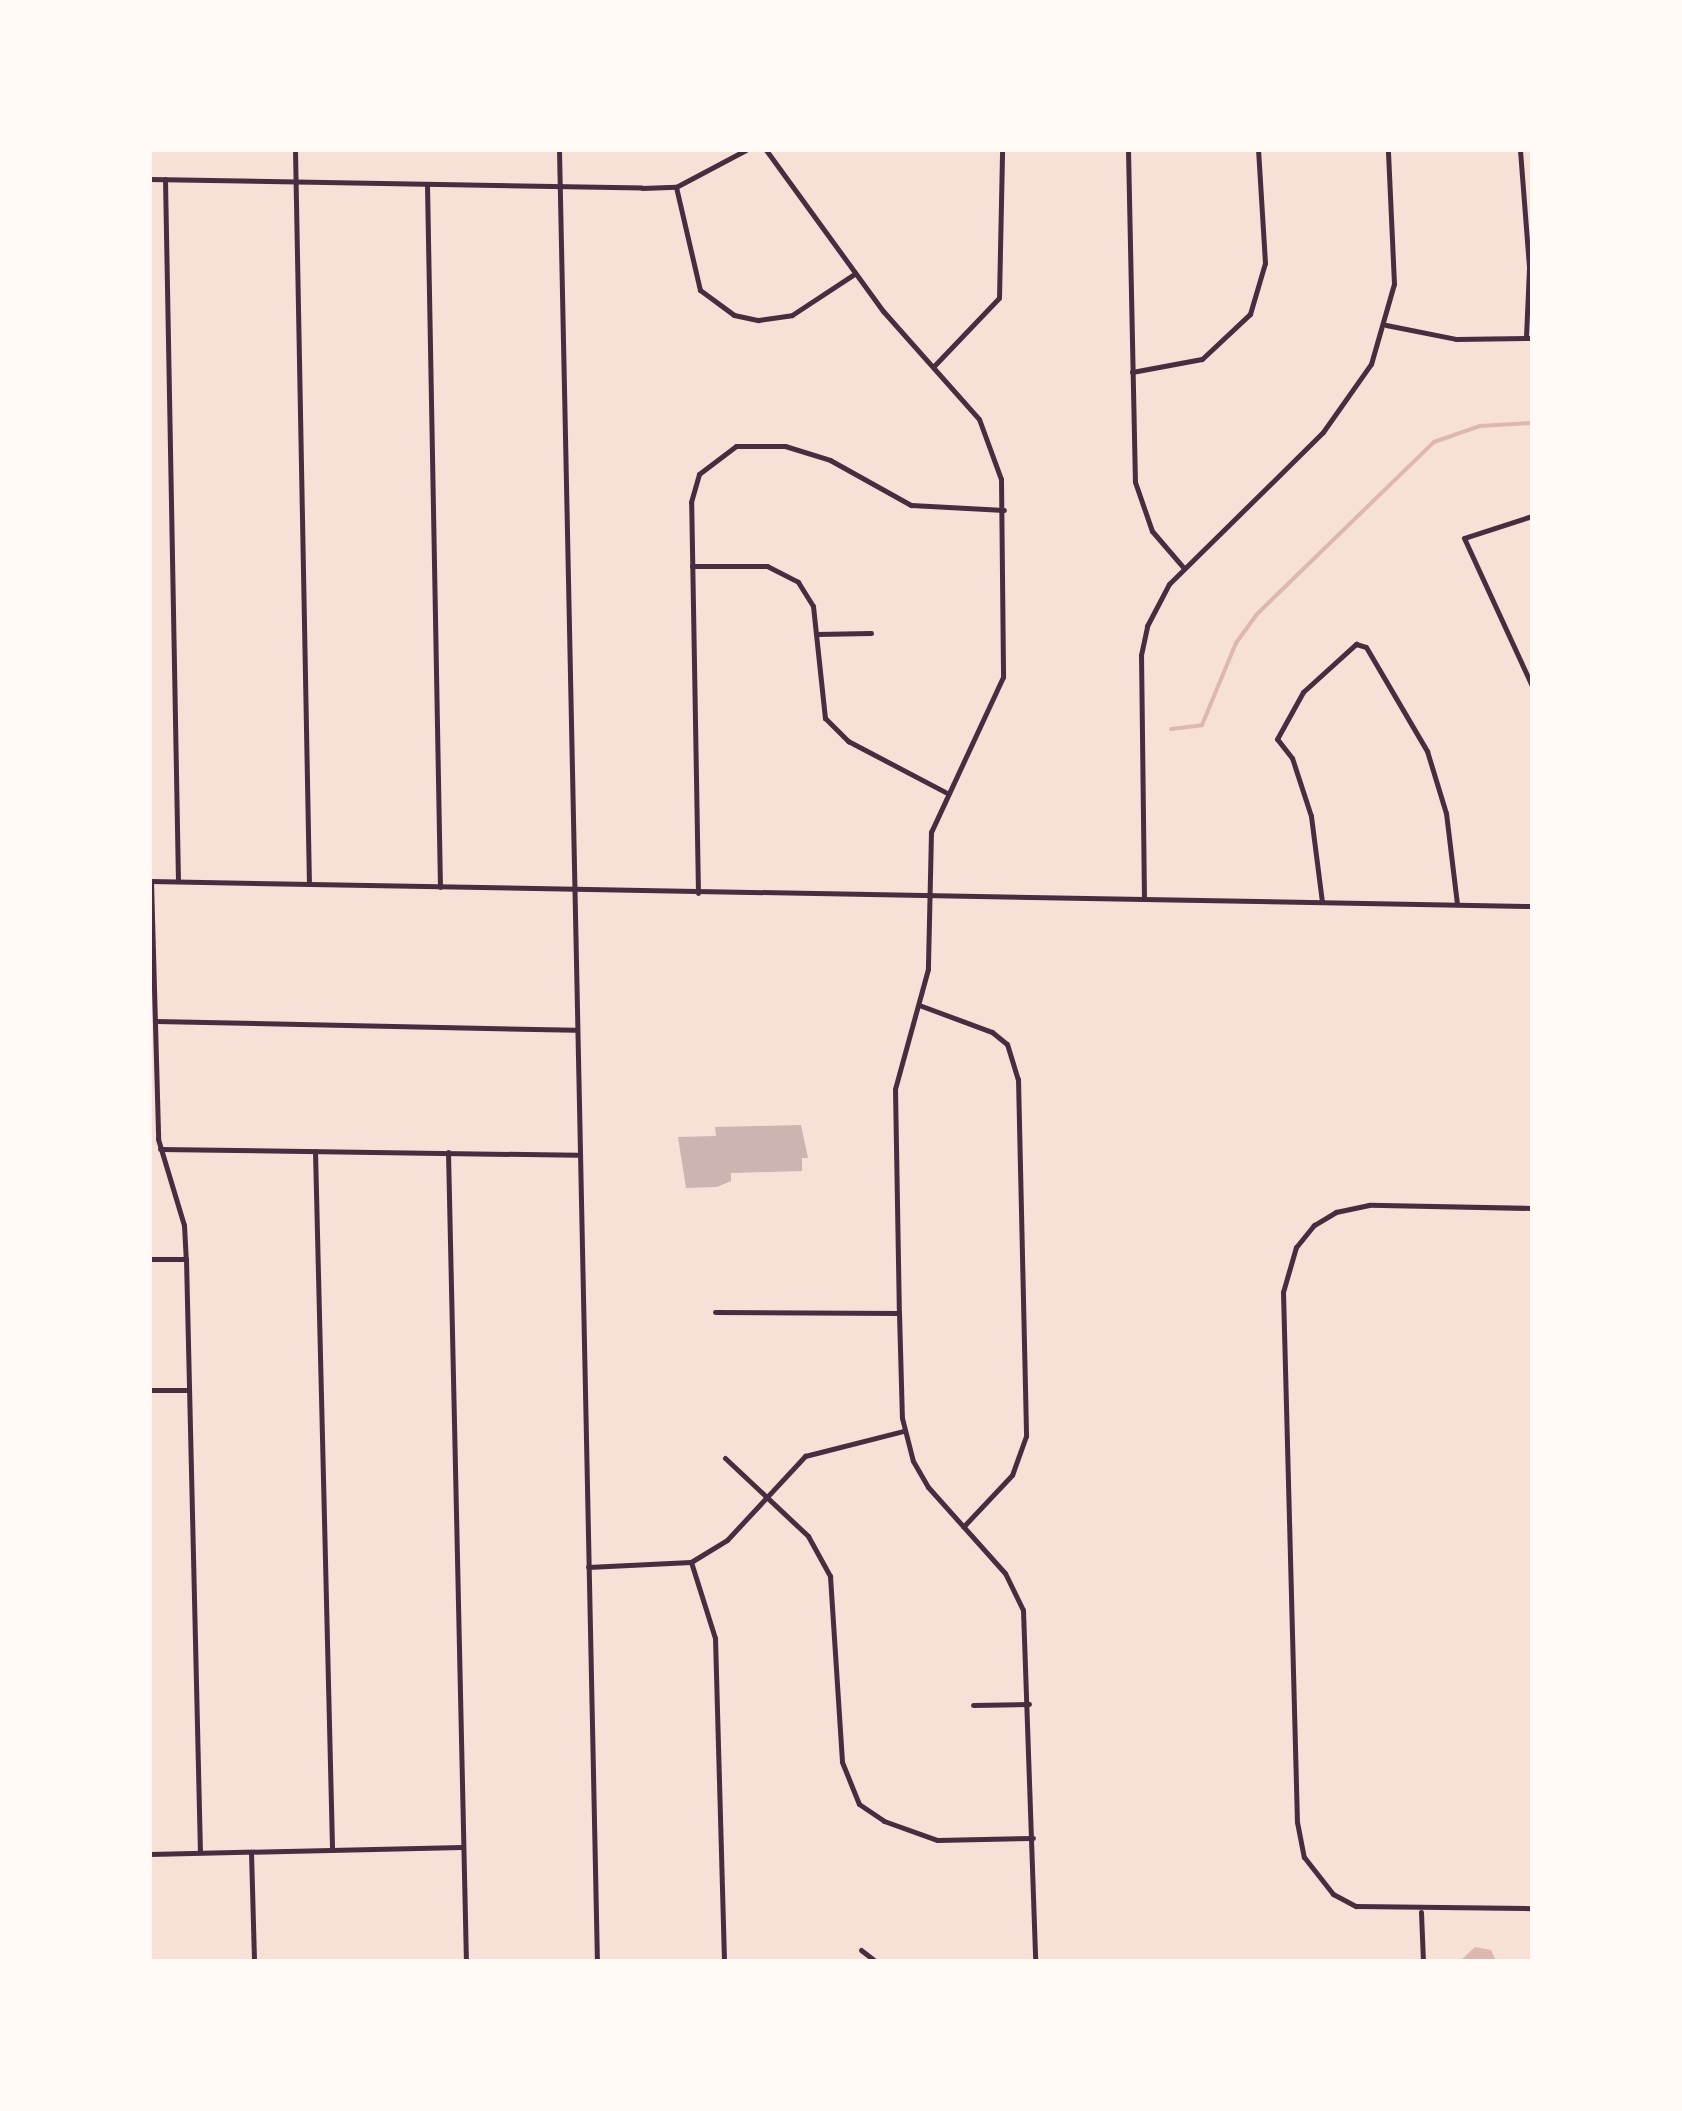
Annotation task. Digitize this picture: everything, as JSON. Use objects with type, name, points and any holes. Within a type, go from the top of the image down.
[{"type":"street","points":[[296,150],[309,884]]},
{"type":"street","points":[[559,150],[597,1961]]},
{"type":"street","points":[[150,179],[560,188],[676,186],[746,150]]},
{"type":"street","points":[[766,150],[854,275],[980,419],[998,464],[1004,510],[1003,677],[993,710],[945,792],[931,832],[928,969],[896,1089],[904,1431],[928,1487],[1005,1573],[1022,1610],[1030,1704],[1036,1961],[1018,1961]]},
{"type":"street","points":[[933,367],[999,298],[1002,150]]},
{"type":"street","points":[[1128,150],[1138,498],[1152,531],[1183,567]]},
{"type":"street","points":[[1132,372],[1202,359],[1250,314],[1266,254],[1258,150]]},
{"type":"street","points":[[1144,899],[1141,655],[1154,606],[1183,567],[1334,420],[1372,364],[1386,325],[1396,258],[1388,150]]},
{"type":"street","points":[[1386,325],[1456,339],[1529,338],[1529,268],[1520,150]]},
{"type":"street","points":[[165,180],[178,881]]},
{"type":"street","points":[[427,185],[440,887]]},
{"type":"street","points":[[676,186],[700,290],[734,315],[792,315],[854,275]]},
{"type":"street","points":[[698,892],[691,535],[700,474],[724,450],[750,444],[814,454],[911,505],[1004,510]]},
{"type":"street","points":[[1532,516],[1464,538],[1532,686]]},
{"type":"street","points":[[692,566],[779,570],[809,598],[816,634],[818,699],[830,725],[945,792]]},
{"type":"street","points":[[816,634],[871,633]]},
{"type":"street","points":[[1322,902],[1312,816],[1292,758],[1277,739],[1303,692],[1356,644],[1366,647],[1426,751],[1446,813],[1457,904]]},
{"type":"street","points":[[200,1852],[186,1259],[184,1226],[160,1149],[151,881],[1532,906]]},
{"type":"street","points":[[918,1005],[992,1032],[1007,1044],[1018,1079],[1026,1436],[1012,1475],[963,1527]]},
{"type":"street","points":[[155,1021],[575,1030]]},
{"type":"street","points":[[160,1149],[578,1155]]},
{"type":"street","points":[[315,1151],[332,1850]]},
{"type":"street","points":[[448,1152],[466,1961]]},
{"type":"street","points":[[1532,1208],[1352,1207],[1314,1225],[1287,1268],[1301,1848],[1340,1898],[1376,1910],[1532,1908]]},
{"type":"street","points":[[150,1259],[186,1259]]},
{"type":"street","points":[[715,1312],[899,1313]]},
{"type":"street","points":[[150,1390],[189,1390]]},
{"type":"street","points":[[588,1567],[691,1562],[726,1540],[805,1456],[904,1431]]},
{"type":"street","points":[[724,1458],[808,1536],[830,1576],[842,1762],[859,1804],[927,1838],[1033,1838]]},
{"type":"street","points":[[691,1562],[715,1638],[724,1961]]},
{"type":"street","points":[[974,1705],[1030,1704]]},
{"type":"street","points":[[150,1854],[463,1846]]},
{"type":"street","points":[[251,1852],[254,1961]]},
{"type":"street","points":[[1422,1912],[1423,1961]]},
{"type":"street","points":[[860,1950],[875,1961]]},
{"type":"shaded area","points":[[1475,1947],[1491,1950],[1496,1961],[1460,1961]]},
{"type":"building","points":[[801,1125],[808,1158],[802,1158],[802,1171],[731,1173],[731,1181],[717,1187],[686,1188],[678,1137],[716,1136],[715,1127]]},
{"type":"waterway","points":[[1171,729],[1202,725],[1236,643],[1256,615],[1434,442],[1480,426],[1532,423]]}]
